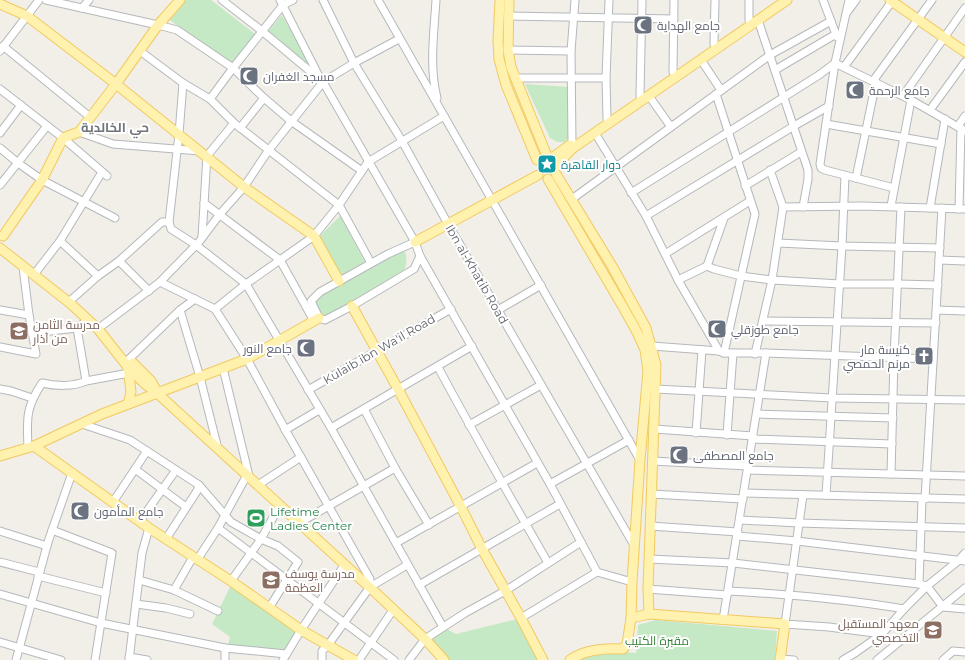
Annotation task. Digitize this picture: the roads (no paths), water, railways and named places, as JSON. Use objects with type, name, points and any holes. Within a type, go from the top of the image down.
[{"type":"main road","points":[[1,242],[42,180],[63,138],[78,132],[116,84],[158,25],[180,0]]},
{"type":"main road","points":[[500,0],[498,42],[499,59],[506,84],[537,160],[535,169],[538,175],[544,179],[548,179],[630,320],[645,350],[648,371],[634,546],[632,618],[627,644],[623,649],[602,648],[576,655],[570,660]]},
{"type":"main road","points":[[509,0],[508,50],[511,67],[549,157]]},
{"type":"main road","points":[[549,157],[572,144],[607,119],[701,60],[778,0]]},
{"type":"main road","points":[[548,179],[557,170],[573,148],[644,96],[673,72],[714,44],[787,0]]},
{"type":"main road","points":[[891,0],[965,52]]},
{"type":"main road","points":[[1,7],[27,16],[116,84],[244,187],[314,236],[339,281]]},
{"type":"main road","points":[[537,160],[543,156],[549,157],[557,163],[557,170],[572,199],[612,266],[646,328],[652,346],[656,366],[648,589],[649,614]]},
{"type":"main road","points":[[415,242],[538,175]]},
{"type":"main road","points":[[1,242],[23,267],[71,304],[98,329],[145,384],[157,393],[370,587],[425,639],[444,660]]},
{"type":"main road","points":[[1,242],[103,325],[129,366],[131,392],[128,404]]},
{"type":"main road","points":[[352,306],[543,660]]},
{"type":"main road","points":[[0,456],[31,447],[102,414],[247,359],[316,320]]},
{"type":"main road","points":[[31,447],[72,473],[149,528],[231,581],[301,630],[354,660]]},
{"type":"main road","points":[[632,618],[649,614],[785,624],[780,660]]},
{"type":"street","points":[[39,0],[2,49],[90,117]]},
{"type":"street","points":[[46,0],[177,30],[233,68],[264,98],[291,121],[362,171]]},
{"type":"street","points":[[82,8],[89,0]]},
{"type":"street","points":[[222,0],[323,82]]},
{"type":"street","points":[[210,99],[282,3],[293,0]]},
{"type":"street","name":"Ibn al-Khatib Road","points":[[323,0],[354,63],[402,141],[448,224],[634,546]]},
{"type":"street","points":[[378,0],[640,460]]},
{"type":"street","points":[[436,0],[432,55],[433,83],[439,106]]},
{"type":"street","points":[[572,144],[571,51],[576,0]]},
{"type":"street","points":[[607,119],[606,78],[609,0]]},
{"type":"street","points":[[642,0],[641,19],[644,96],[671,127]]},
{"type":"street","points":[[673,72],[674,0]]},
{"type":"street","points":[[714,44],[715,0]]},
{"type":"street","points":[[749,0],[753,20],[770,55],[794,126],[808,174],[803,207]]},
{"type":"street","points":[[823,0],[839,44]]},
{"type":"street","points":[[849,0],[835,63],[820,164],[821,168],[824,170],[894,188]]},
{"type":"street","points":[[846,14],[856,0]]},
{"type":"street","points":[[844,67],[891,0]]},
{"type":"street","points":[[856,178],[875,82],[932,0]]},
{"type":"street","points":[[282,3],[323,82],[415,242],[420,256],[550,484],[597,572],[632,582]]},
{"type":"street","points":[[903,96],[965,8]]},
{"type":"street","points":[[508,16],[575,16],[674,19]]},
{"type":"street","points":[[572,199],[770,55],[831,21]]},
{"type":"street","points":[[775,70],[836,34]]},
{"type":"street","points":[[103,325],[160,282],[196,245],[220,214],[244,187],[268,151],[323,82],[354,63],[399,39]]},
{"type":"street","points":[[508,50],[571,51]]},
{"type":"street","points":[[140,51],[183,83],[210,99],[240,128],[339,205],[371,263]]},
{"type":"street","points":[[701,60],[719,92],[728,132],[755,214],[741,276],[721,352]]},
{"type":"street","points":[[930,110],[965,62]]},
{"type":"street","points":[[835,63],[911,100],[961,128]]},
{"type":"street","points":[[631,193],[819,75],[835,63]]},
{"type":"street","points":[[515,78],[606,78]]},
{"type":"street","points":[[183,83],[178,149],[169,222],[171,229],[196,245],[246,284],[331,428],[443,627]]},
{"type":"street","points":[[1,91],[63,138],[104,174],[60,241],[36,272]]},
{"type":"street","points":[[240,128],[264,98]]},
{"type":"street","points":[[891,206],[911,100]]},
{"type":"street","points":[[0,133],[21,105]]},
{"type":"street","points":[[646,216],[829,106]]},
{"type":"street","points":[[215,309],[246,284],[314,236],[339,205],[368,162],[444,116]]},
{"type":"street","points":[[783,207],[891,206],[962,209],[961,128],[965,116]]},
{"type":"street","points":[[930,208],[945,119]]},
{"type":"street","points":[[202,237],[204,154],[234,123]]},
{"type":"street","points":[[826,124],[941,144]]},
{"type":"street","points":[[0,185],[47,126]]},
{"type":"street","points":[[78,132],[113,144],[178,149],[204,154]]},
{"type":"street","points":[[595,133],[615,168],[646,216],[678,280],[721,352]]},
{"type":"street","points":[[0,148],[42,180],[85,201],[115,218]]},
{"type":"street","points":[[745,186],[801,152]]},
{"type":"street","points":[[755,354],[772,280],[783,207],[770,170]]},
{"type":"street","points":[[826,495],[834,356],[840,284],[845,176]]},
{"type":"street","points":[[665,254],[750,201]]},
{"type":"street","points":[[204,203],[280,260],[316,320]]},
{"type":"street","points":[[891,474],[894,358],[901,207]]},
{"type":"street","points":[[919,584],[923,499],[926,475],[937,310],[942,208]]},
{"type":"street","points":[[678,280],[707,266],[724,218]]},
{"type":"street","points":[[71,300],[98,276],[119,261],[162,222],[169,222]]},
{"type":"street","points":[[60,241],[98,276]]},
{"type":"street","points":[[316,320],[311,301],[320,292],[388,254],[415,242]]},
{"type":"street","points":[[778,242],[842,246],[940,248]]},
{"type":"street","points":[[316,320],[325,320],[352,306],[414,268],[420,256]]},
{"type":"street","points":[[940,260],[965,261]]},
{"type":"street","points":[[119,261],[149,291]]},
{"type":"street","points":[[707,266],[741,276],[772,280],[840,284],[938,286]]},
{"type":"street","points":[[0,347],[36,354],[23,267]]},
{"type":"street","points":[[160,282],[215,309],[247,359],[285,430],[370,578],[370,587]]},
{"type":"street","points":[[498,310],[541,285]]},
{"type":"street","points":[[31,447],[27,416],[32,398],[42,383],[53,386],[80,383],[129,366],[180,310],[194,299]]},
{"type":"street","name":"Kulaib ibn Wa'il Road","points":[[308,390],[451,308]]},
{"type":"street","points":[[0,310],[29,315]]},
{"type":"street","points":[[180,310],[200,377],[218,449]]},
{"type":"street","points":[[937,310],[965,311]]},
{"type":"street","points":[[32,333],[77,328],[88,320]]},
{"type":"street","points":[[763,321],[936,323]]},
{"type":"street","points":[[77,328],[86,381]]},
{"type":"street","points":[[331,428],[472,346]]},
{"type":"street","points":[[652,346],[733,353],[933,359]]},
{"type":"street","points":[[696,433],[702,350]]},
{"type":"street","points":[[727,435],[733,353]]},
{"type":"street","points":[[723,620],[766,353]]},
{"type":"street","points":[[438,367],[469,425],[548,563]]},
{"type":"street","points":[[174,590],[218,528],[248,476],[223,368]]},
{"type":"street","points":[[469,425],[541,385]]},
{"type":"street","points":[[0,389],[32,398]]},
{"type":"street","points":[[655,389],[832,398],[965,400]]},
{"type":"street","points":[[364,409],[395,468],[429,525]]},
{"type":"street","points":[[285,430],[319,410]]},
{"type":"street","points":[[757,414],[893,418]]},
{"type":"street","points":[[82,424],[130,440],[199,485],[230,522],[261,539],[278,546],[298,562],[269,608]]},
{"type":"street","points":[[654,429],[753,438],[892,444]]},
{"type":"street","points":[[550,484],[629,440]]},
{"type":"street","points":[[113,502],[147,451]]},
{"type":"street","points":[[258,485],[301,457]]},
{"type":"street","points":[[652,461],[827,473],[965,476]]},
{"type":"street","points":[[396,543],[537,463]]},
{"type":"street","points":[[300,523],[395,468]]},
{"type":"street","points":[[135,470],[186,508]]},
{"type":"street","points":[[140,521],[176,470]]},
{"type":"street","points":[[16,660],[47,546],[72,473]]},
{"type":"street","points":[[166,539],[197,491],[199,485]]},
{"type":"street","points":[[651,494],[744,496],[826,495],[965,500]]},
{"type":"street","points":[[803,495],[785,624],[882,634]]},
{"type":"street","points":[[419,585],[560,504]]},
{"type":"street","points":[[231,581],[250,552],[261,539],[280,505]]},
{"type":"street","points":[[740,520],[965,528]]},
{"type":"street","points":[[650,526],[737,534],[961,561]]},
{"type":"street","points":[[147,660],[129,659],[142,553],[149,528]]},
{"type":"street","points":[[218,528],[394,660]]},
{"type":"street","points":[[52,530],[112,553],[95,660]]},
{"type":"street","points":[[0,531],[47,546]]},
{"type":"street","points":[[409,660],[425,639],[464,613],[505,591],[581,542]]},
{"type":"street","points":[[843,660],[882,634],[927,586],[961,561],[965,553]]},
{"type":"street","points":[[649,559],[733,563],[919,584],[927,586],[943,607],[965,609]]},
{"type":"street","points":[[0,562],[106,593]]},
{"type":"street","points":[[0,594],[101,623],[225,648],[284,657],[345,564]]},
{"type":"street","points":[[322,660],[322,650],[328,645],[343,622],[370,587],[407,565]]},
{"type":"street","points":[[521,618],[597,572]]},
{"type":"street","points":[[139,580],[174,590],[218,611]]},
{"type":"street","points":[[877,660],[965,588]]},
{"type":"street","points":[[648,589],[790,595],[872,603],[904,609]]},
{"type":"street","points":[[136,604],[166,608],[190,614]]},
{"type":"street","points":[[359,660],[393,610]]},
{"type":"street","points":[[0,642],[19,649],[61,660]]},
{"type":"street","points":[[225,648],[225,660]]},
{"type":"street","points":[[942,660],[953,651],[965,652]]},
{"type":"street","points":[[780,660],[794,660]]},
{"type":"place","name":"جامع الهداية","points":[[643,25]]},
{"type":"place","name":"مسجد الغفران","points":[[249,76]]},
{"type":"place","name":"جامع الرحمة","points":[[855,90]]},
{"type":"place","name":"دوار القاهرة","points":[[547,164]]},
{"type":"place","name":"جامع طوزقلي","points":[[717,329]]},
{"type":"place","name":"مدرسة الثامن من آذار","points":[[19,331]]},
{"type":"place","name":"جامع النور","points":[[306,348]]},
{"type":"place","name":"كنيسة مار مرنم الحمصي","points":[[924,356]]},
{"type":"place","name":"جامع المصطفى","points":[[679,455]]},
{"type":"place","name":"جامع المأمون","points":[[80,511]]},
{"type":"place","name":"Lifetime Ladies Center","points":[[256,518]]},
{"type":"place","name":"مدرسة يوسف العظمة","points":[[271,580]]},
{"type":"place","name":"معهد المستقبل التخصصي","points":[[933,630]]},
{"type":"district","name":"حي الخالدية","points":[[115,127]]},
{"type":"park label","name":"مقبرة الكتيب","points":[[657,640]]}]
